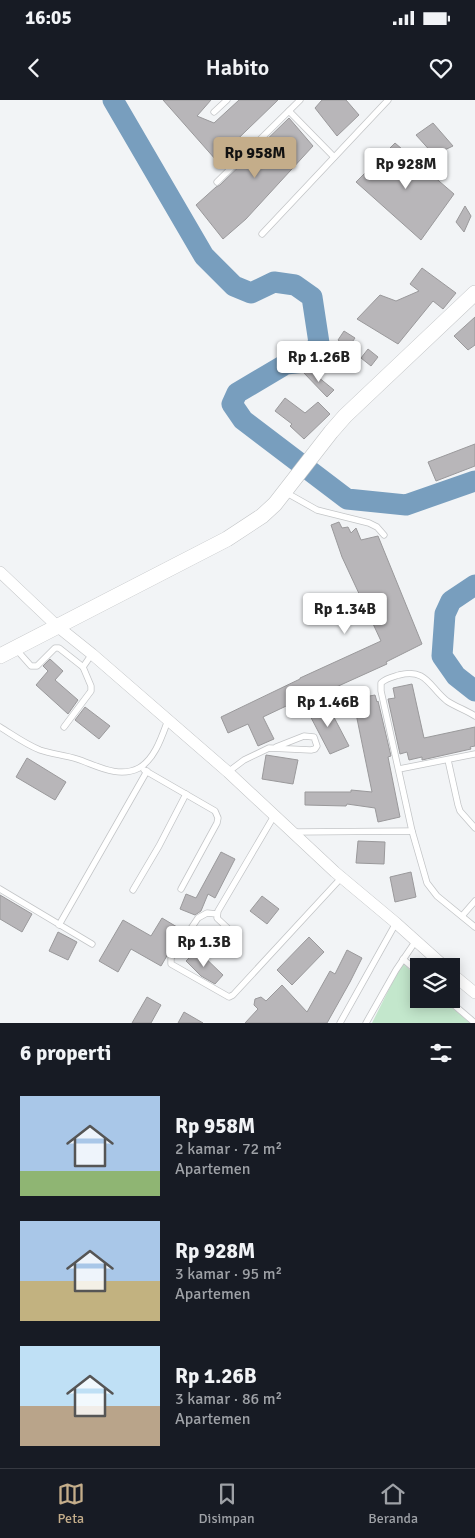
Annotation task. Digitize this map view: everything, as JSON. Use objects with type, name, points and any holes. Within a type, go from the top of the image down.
[{"type":"street","points":[[0,656],[238,532],[262,516],[285,492],[344,416],[475,293]]},
{"type":"street","points":[[0,572],[56,626],[92,654],[228,772],[291,832],[396,922],[415,942],[434,958]]},
{"type":"street","points":[[460,980],[475,993]]},
{"type":"lane","points":[[214,112],[227,100]]},
{"type":"lane","points":[[217,182],[300,100]]},
{"type":"lane","points":[[262,234],[388,100]]},
{"type":"lane","points":[[288,111],[334,157]]},
{"type":"lane","points":[[285,492],[317,510],[369,523],[384,535]]},
{"type":"lane","points":[[15,648],[31,666],[37,666],[55,648],[59,648],[83,668],[91,686],[91,691],[64,727]]},
{"type":"lane","points":[[83,668],[92,654]]},
{"type":"lane","points":[[475,716],[447,700],[426,678],[417,674],[410,673],[384,680],[381,683],[381,691],[412,831],[427,883],[437,896],[475,927]]},
{"type":"lane","points":[[0,727],[40,750],[122,773],[131,772],[140,767],[151,756],[168,720]]},
{"type":"lane","points":[[228,772],[262,750],[276,747],[304,736],[314,737],[317,743],[315,749],[311,750],[276,747]]},
{"type":"lane","points":[[399,769],[475,754]]},
{"type":"lane","points":[[448,760],[460,811],[475,828]]},
{"type":"lane","points":[[140,767],[215,811],[218,818],[181,889]]},
{"type":"lane","points":[[59,925],[147,772]]},
{"type":"lane","points":[[133,890],[186,794]]},
{"type":"lane","points":[[236,935],[219,920],[218,914],[274,816]]},
{"type":"lane","points":[[291,832],[412,831]]},
{"type":"lane","points":[[218,914],[207,913],[198,918],[170,962],[229,997],[233,995],[342,877]]},
{"type":"lane","points":[[0,889],[92,944]]},
{"type":"lane","points":[[462,916],[475,901]]},
{"type":"lane","points":[[340,1023],[396,922]]},
{"type":"lane","points":[[366,1023],[415,942]]},
{"type":"lane","points":[[403,959],[410,965]]},
{"type":"lane","points":[[458,1008],[475,1023]]},
{"type":"green space","points":[[402,963],[410,970],[410,1008],[452,1008],[470,1023],[372,1023]]},
{"type":"building","points":[[163,100],[211,100],[197,116],[214,123],[239,100],[278,100],[216,160]]},
{"type":"building","points":[[322,100],[346,100],[359,115],[337,136],[315,108]]},
{"type":"building","points":[[289,118],[313,146],[246,219],[223,239],[196,205],[220,185]]},
{"type":"building","points":[[433,123],[453,146],[434,155],[416,135]]},
{"type":"building","points":[[395,143],[454,194],[421,240],[356,182]]},
{"type":"building","points":[[465,206],[471,216],[464,232],[456,222]]},
{"type":"building","points":[[422,268],[456,293],[443,309],[433,301],[398,344],[357,319],[380,295],[396,301],[419,291],[410,284]]},
{"type":"building","points":[[475,317],[475,345],[468,350],[454,336]]},
{"type":"building","points":[[344,331],[355,338],[348,348],[338,340]]},
{"type":"building","points":[[368,349],[378,357],[371,366],[361,358]]},
{"type":"building","points":[[307,368],[334,390],[327,397],[303,372]]},
{"type":"building","points":[[285,398],[305,413],[318,402],[330,414],[304,439],[290,426],[292,424],[275,411]]},
{"type":"building","points":[[475,444],[475,466],[436,481],[428,462]]},
{"type":"building","points":[[339,522],[342,528],[348,527],[351,533],[356,528],[361,540],[378,536],[422,644],[386,662],[387,664],[303,702],[301,699],[263,717],[274,739],[258,746],[248,724],[228,733],[221,717],[381,641],[342,557],[331,525]]},
{"type":"building","points":[[50,659],[63,671],[55,680],[78,700],[68,714],[36,685],[48,671],[43,666]]},
{"type":"building","points":[[412,684],[424,738],[475,727],[475,746],[470,747],[471,749],[422,760],[422,757],[409,760],[407,752],[400,754],[388,699],[395,698],[393,688]]},
{"type":"building","points":[[375,695],[391,756],[388,757],[400,817],[378,822],[375,808],[347,804],[346,806],[305,805],[305,792],[351,792],[351,790],[372,792],[353,699]]},
{"type":"building","points":[[327,704],[349,746],[330,754],[306,708]]},
{"type":"building","points":[[85,707],[110,726],[99,739],[75,720]]},
{"type":"building","points":[[266,755],[298,760],[293,784],[262,779]]},
{"type":"building","points":[[27,758],[66,782],[55,800],[16,777]]},
{"type":"building","points":[[358,841],[385,842],[384,864],[356,863]]},
{"type":"building","points":[[221,852],[235,859],[215,898],[208,894],[201,911],[195,915],[180,909],[186,894],[196,898]]},
{"type":"building","points":[[411,872],[416,897],[395,902],[390,877]]},
{"type":"building","points":[[0,895],[32,914],[22,932],[0,919]]},
{"type":"building","points":[[262,896],[279,909],[267,924],[250,911]]},
{"type":"building","points":[[162,918],[182,930],[161,966],[131,949],[118,972],[99,961],[123,920],[151,936]]},
{"type":"building","points":[[58,932],[77,942],[68,960],[49,951]]},
{"type":"building","points":[[309,937],[324,952],[292,985],[277,970]]},
{"type":"building","points":[[197,950],[223,975],[215,984],[201,976],[186,961]]},
{"type":"building","points":[[347,950],[362,958],[327,1023],[245,1023],[258,1009],[254,1005],[255,999],[261,997],[266,1001],[282,985],[307,1012],[330,971],[335,974]]},
{"type":"building","points":[[147,997],[161,1005],[151,1023],[132,1023]]},
{"type":"building","points":[[184,1012],[203,1023],[178,1023]]},
{"type":"waterway","points":[[113,100],[204,256],[234,286],[251,293],[274,282],[295,285],[312,297],[319,343],[305,362],[286,364],[237,393],[232,404],[243,420],[347,499],[406,505],[475,481]]},
{"type":"waterway","points":[[475,585],[451,601],[445,614],[442,656],[456,676],[475,691]]}]
